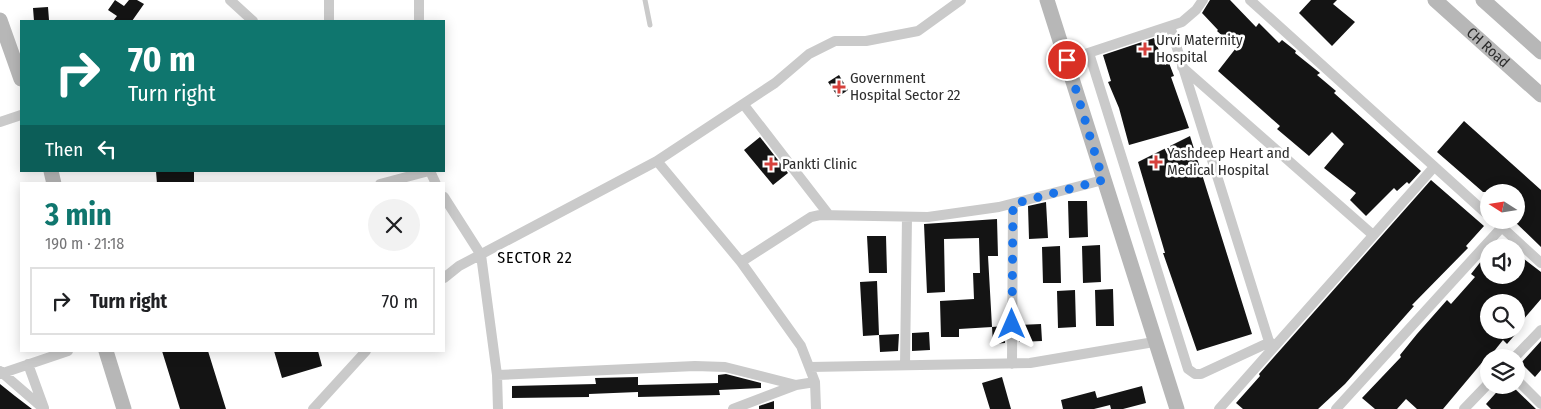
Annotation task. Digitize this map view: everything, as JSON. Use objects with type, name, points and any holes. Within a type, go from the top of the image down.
[{"type":"street","points":[[230,0],[252,20]]},
{"type":"street","points":[[328,20],[329,0]]},
{"type":"street","points":[[419,0],[419,20]]},
{"type":"street","points":[[445,277],[481,255],[657,161],[744,105],[775,83],[809,54],[835,41],[866,41],[918,31],[961,0]]},
{"type":"street","points":[[1047,0],[1103,180],[1142,297],[1154,342],[1177,409]]},
{"type":"street","points":[[1067,60],[1182,22],[1196,10],[1202,0]]},
{"type":"street","points":[[1250,0],[1480,208]]},
{"type":"street","name":"CH Road","points":[[1435,0],[1541,95]]},
{"type":"street","points":[[1484,0],[1541,52]]},
{"type":"street","points":[[0,20],[2,36],[20,77]]},
{"type":"street","points":[[1170,26],[1270,345]]},
{"type":"street","points":[[1089,52],[1188,369],[1195,374],[1201,374],[1270,345]]},
{"type":"street","points":[[1182,68],[1372,235]]},
{"type":"street","points":[[744,105],[829,215]]},
{"type":"street","points":[[0,122],[20,115]]},
{"type":"street","points":[[657,161],[741,262],[801,346],[815,382],[816,409]]},
{"type":"street","points":[[1219,409],[1270,345],[1434,167]]},
{"type":"street","points":[[388,182],[425,172]]},
{"type":"street","points":[[741,262],[811,217],[829,215],[928,217],[1013,204],[1103,180]]},
{"type":"street","points":[[445,199],[481,255],[498,376],[498,409]]},
{"type":"street","points":[[1012,364],[1013,204]]},
{"type":"street","points":[[905,365],[907,217]]},
{"type":"street","points":[[1336,409],[1500,229]]},
{"type":"street","points":[[1504,229],[1541,263]]},
{"type":"street","points":[[1523,349],[1541,330]]},
{"type":"street","points":[[810,367],[1030,364],[1154,342]]},
{"type":"street","points":[[0,372],[65,352]]},
{"type":"street","points":[[106,352],[124,409]]},
{"type":"street","points":[[313,409],[365,352]]},
{"type":"street","points":[[28,364],[45,409]]},
{"type":"street","points":[[498,376],[724,367],[796,385]]},
{"type":"street","points":[[0,372],[45,409]]},
{"type":"street","points":[[733,409],[796,385],[815,382]]},
{"type":"street","points":[[1525,388],[1541,404]]},
{"type":"street","points":[[1464,409],[1480,392]]},
{"type":"lane","points":[[645,0],[650,25]]},
{"type":"building","points":[[115,0],[124,6],[129,0],[137,0],[144,4],[133,20],[114,20],[117,16],[108,10]]},
{"type":"building","points":[[1210,0],[1230,0],[1256,27],[1259,23],[1279,43],[1282,40],[1296,51],[1295,53],[1320,73],[1317,75],[1336,91],[1334,93],[1421,171],[1409,184],[1407,182],[1397,191],[1394,188],[1366,216],[1350,200],[1356,193],[1324,168],[1344,144],[1332,132],[1309,156],[1277,129],[1280,126],[1218,71],[1236,48],[1217,31],[1202,13]]},
{"type":"building","points":[[1311,0],[1337,0],[1333,4],[1355,22],[1332,46],[1299,13]]},
{"type":"building","points":[[48,7],[49,20],[34,20],[33,8]]},
{"type":"building","points":[[1154,38],[1165,65],[1169,63],[1174,76],[1171,77],[1189,128],[1129,145],[1119,108],[1108,82],[1111,81],[1103,55]]},
{"type":"building","points":[[839,75],[848,90],[838,97],[828,82]]},
{"type":"building","points":[[1464,121],[1541,190],[1541,247],[1522,229],[1525,229],[1525,184],[1480,184],[1480,189],[1437,152]]},
{"type":"building","points":[[1190,136],[1252,334],[1197,351],[1163,253],[1165,253],[1138,162]]},
{"type":"building","points":[[760,137],[788,173],[773,185],[744,150]]},
{"type":"building","points":[[156,172],[194,172],[194,182],[157,182]]},
{"type":"building","points":[[1431,180],[1480,223],[1481,229],[1466,246],[1468,248],[1412,305],[1414,306],[1345,384],[1318,409],[1243,409],[1236,403],[1260,376],[1259,374]]},
{"type":"building","points":[[1068,201],[1087,201],[1088,237],[1069,238]]},
{"type":"building","points":[[1046,202],[1048,238],[1029,239],[1028,206]]},
{"type":"building","points":[[997,219],[998,256],[988,256],[992,327],[959,329],[959,337],[941,337],[940,301],[974,299],[973,273],[980,273],[979,238],[944,239],[945,292],[927,293],[924,224]]},
{"type":"building","points":[[867,236],[886,236],[887,273],[869,273]]},
{"type":"building","points":[[1100,245],[1101,282],[1083,283],[1082,246]]},
{"type":"building","points":[[1060,246],[1061,283],[1043,283],[1042,247]]},
{"type":"building","points":[[1525,260],[1541,272],[1541,299],[1525,318],[1525,294],[1480,294],[1480,339],[1511,339],[1507,344],[1503,340],[1496,349],[1480,349],[1480,365],[1443,409],[1417,409],[1406,399],[1397,409],[1375,409],[1362,398],[1401,357],[1400,355],[1447,300],[1451,304],[1475,277],[1471,274],[1480,263],[1480,284],[1525,284]]},
{"type":"building","points":[[877,281],[879,335],[863,336],[860,282]]},
{"type":"building","points":[[1113,289],[1114,326],[1096,326],[1095,290]]},
{"type":"building","points":[[1075,290],[1076,327],[1058,328],[1057,291]]},
{"type":"building","points":[[1041,324],[1042,341],[1019,342],[1019,325]]},
{"type":"building","points":[[1005,326],[1005,343],[993,344],[992,327]]},
{"type":"building","points":[[929,332],[930,350],[912,351],[912,333]]},
{"type":"building","points":[[899,334],[898,351],[880,352],[879,335]]},
{"type":"building","points":[[1541,341],[1541,370],[1535,377],[1525,367],[1525,359]]},
{"type":"building","points":[[162,352],[208,352],[226,409],[180,409]]},
{"type":"building","points":[[274,352],[318,352],[322,366],[282,378]]},
{"type":"building","points":[[726,374],[761,383],[761,388],[719,390],[720,395],[638,397],[638,392],[589,394],[589,397],[512,398],[512,386],[596,384],[595,378],[638,377],[638,385],[718,383],[718,375]]},
{"type":"building","points":[[1002,377],[1011,409],[990,409],[982,383]]},
{"type":"building","points":[[0,384],[15,396],[32,409],[0,409]]},
{"type":"building","points":[[1142,386],[1146,403],[1123,409],[1111,409],[1110,405],[1094,409],[1063,409],[1061,400],[1095,391],[1097,398]]},
{"type":"building","points":[[1495,394],[1520,394],[1536,409],[1491,409],[1486,404]]},
{"type":"building","points":[[774,401],[774,409],[759,409],[759,406]]},
{"type":"place","name":"Urvi Maternity Hospital","points":[[1145,49]]},
{"type":"place","name":"Government Hospital Sector 22","points":[[839,87]]},
{"type":"place","name":"Yashdeep Heart and Medical Hospital","points":[[1156,162]]},
{"type":"place","name":"Pankti Clinic","points":[[771,164]]},
{"type":"district","name":"SECTOR 22","points":[[535,257]]},
{"type":"route","points":[[1012,324],[1013,204],[1103,180],[1067,60]]}]
